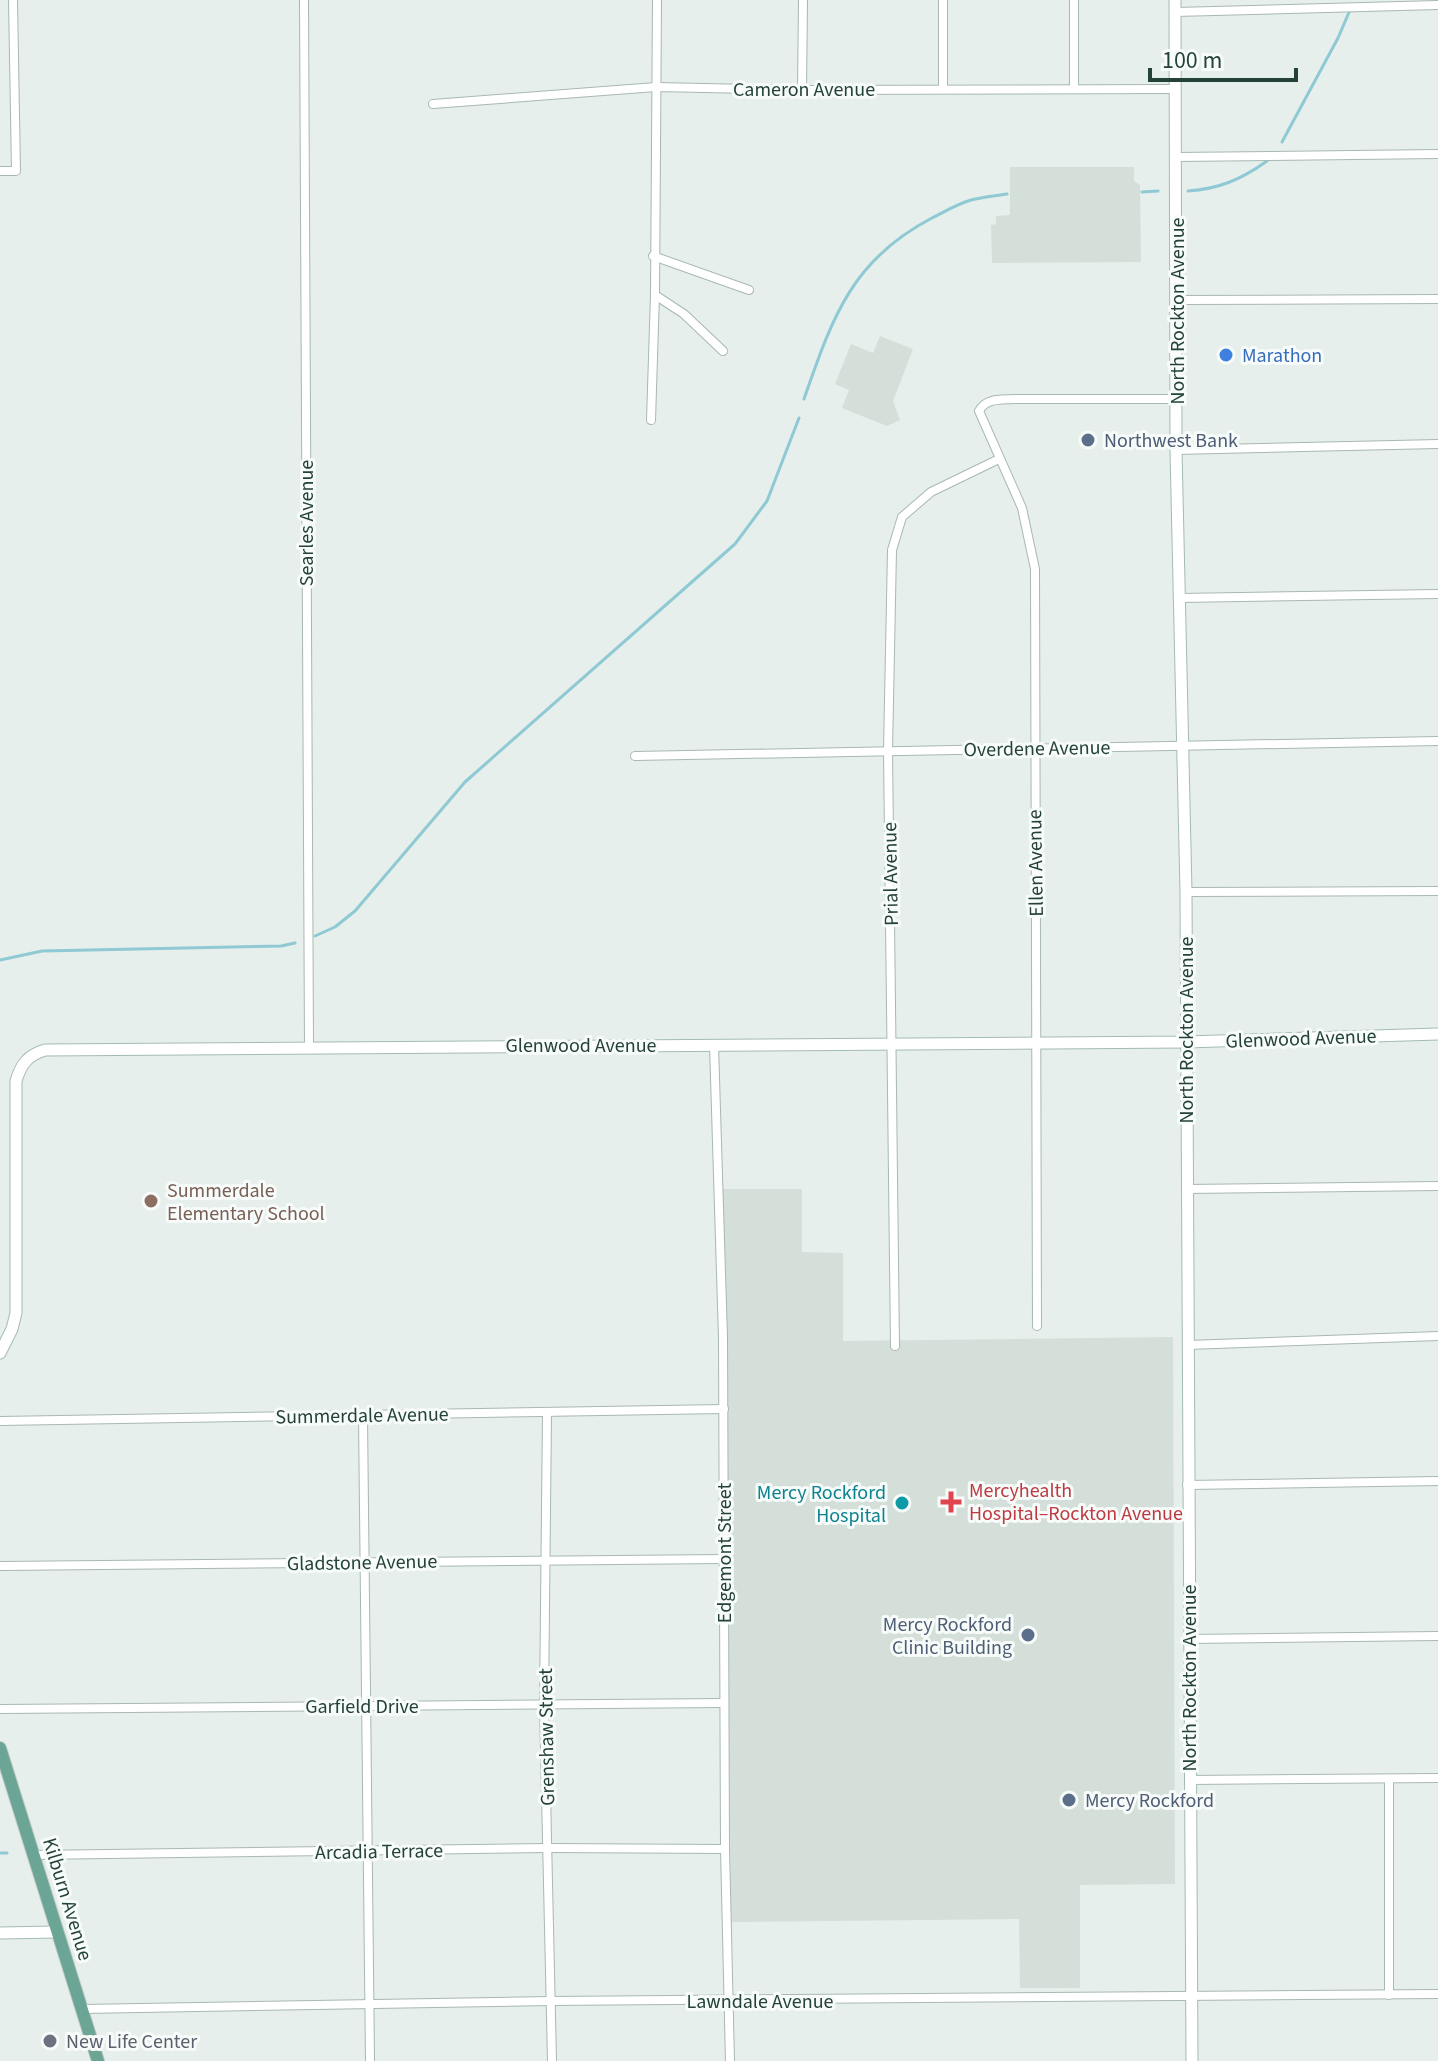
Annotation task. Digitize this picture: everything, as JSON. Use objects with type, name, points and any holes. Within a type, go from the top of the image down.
[{"type":"main road","name":"North Rockton Avenue","points":[[1175,6],[1176,450],[1186,892],[1192,2061]]},
{"type":"main road","name":"Glenwood Avenue","points":[[0,1353],[16,1313],[16,1081],[19,1069],[36,1052],[58,1049],[1186,1042],[1438,1034]]},
{"type":"main road","name":"Kilburn Avenue","points":[[0,1748],[98,2061]]},
{"type":"main road","points":[[0,1933],[56,1932]]},
{"type":"street","points":[[0,171],[16,171],[13,0]]},
{"type":"street","name":"Searles Avenue","points":[[304,0],[309,1047]]},
{"type":"street","points":[[651,420],[657,0]]},
{"type":"street","points":[[802,90],[803,0]]},
{"type":"street","points":[[943,0],[943,88]]},
{"type":"street","points":[[1074,0],[1074,87]]},
{"type":"street","points":[[1175,6],[1438,5]]},
{"type":"street","name":"Cameron Avenue","points":[[433,104],[656,87],[802,90],[1175,89]]},
{"type":"street","points":[[1176,157],[1438,154]]},
{"type":"street","points":[[653,256],[749,290]]},
{"type":"street","points":[[655,295],[684,314],[723,351]]},
{"type":"street","points":[[1177,300],[1438,299]]},
{"type":"street","name":"Ellen Avenue","points":[[1037,1326],[1035,569],[1022,508],[979,411],[983,404],[991,400],[1176,399]]},
{"type":"street","points":[[1176,450],[1438,444]]},
{"type":"street","name":"Prial Avenue","points":[[895,1346],[888,751],[892,550],[902,517],[931,492],[999,459]]},
{"type":"street","points":[[1180,598],[1438,594]]},
{"type":"street","name":"Overdene Avenue","points":[[635,756],[1438,741]]},
{"type":"street","points":[[1186,892],[1438,891]]},
{"type":"street","name":"Edgemont Street","points":[[714,1045],[724,1409],[725,1849],[730,2061]]},
{"type":"street","points":[[1187,1189],[1438,1186]]},
{"type":"street","points":[[1187,1345],[1438,1336]]},
{"type":"street","name":"Summerdale Avenue","points":[[0,1421],[724,1409]]},
{"type":"street","name":"Grenshaw Street","points":[[547,1413],[544,1705],[552,2061]]},
{"type":"street","points":[[363,1416],[370,2061]]},
{"type":"street","points":[[1187,1485],[1438,1481]]},
{"type":"street","name":"Gladstone Avenue","points":[[0,1566],[724,1559]]},
{"type":"street","points":[[1189,1639],[1438,1636]]},
{"type":"street","name":"Garfield Drive","points":[[0,1709],[724,1703]]},
{"type":"street","points":[[1189,1780],[1438,1778]]},
{"type":"street","points":[[1389,1779],[1389,1995]]},
{"type":"street","name":"Arcadia Terrace","points":[[33,1855],[548,1848],[725,1849]]},
{"type":"street","name":"Lawndale Avenue","points":[[82,2009],[550,2001],[730,2002],[1438,1994]]},
{"type":"shaded area","points":[[1010,167],[1134,167],[1134,181],[1140,185],[1141,262],[992,263],[991,225],[996,224],[996,216],[1010,215]]},
{"type":"shaded area","points":[[880,336],[913,349],[893,401],[900,420],[887,426],[842,408],[849,390],[835,384],[851,344],[873,353]]},
{"type":"shaded area","name":"Mercyhealth Hospital–Rockton Avenue","points":[[723,1189],[802,1189],[802,1252],[843,1253],[843,1341],[1173,1337],[1175,1884],[1080,1885],[1080,1988],[1020,1988],[1019,1919],[731,1922]]},
{"type":"waterway","points":[[1282,142],[1350,10]]},
{"type":"waterway","points":[[1188,191],[1230,182],[1267,161]]},
{"type":"waterway","points":[[1142,192],[1158,191]]},
{"type":"waterway","points":[[804,399],[835,318],[863,273],[882,253],[904,235],[956,206],[971,200],[1007,194]]},
{"type":"waterway","points":[[315,936],[335,927],[355,911],[465,782],[735,544],[767,501],[799,418]]},
{"type":"waterway","points":[[0,960],[42,951],[281,946],[295,943]]},
{"type":"waterway","points":[[0,1853],[7,1853]]},
{"type":"place","name":"Marathon","points":[[1226,355]]},
{"type":"place","name":"Northwest Bank","points":[[1088,440]]},
{"type":"place","name":"Summerdale Elementary School","points":[[151,1201]]},
{"type":"place","name":"Mercyhealth Hospital–Rockton Avenue","points":[[951,1502]]},
{"type":"place","name":"Mercy Rockford Hospital","points":[[902,1503]]},
{"type":"place","name":"Mercy Rockford Clinic Building","points":[[1028,1635]]},
{"type":"place","name":"Mercy Rockford","points":[[1069,1800]]},
{"type":"place","name":"New Life Center","points":[[50,2041]]}]
